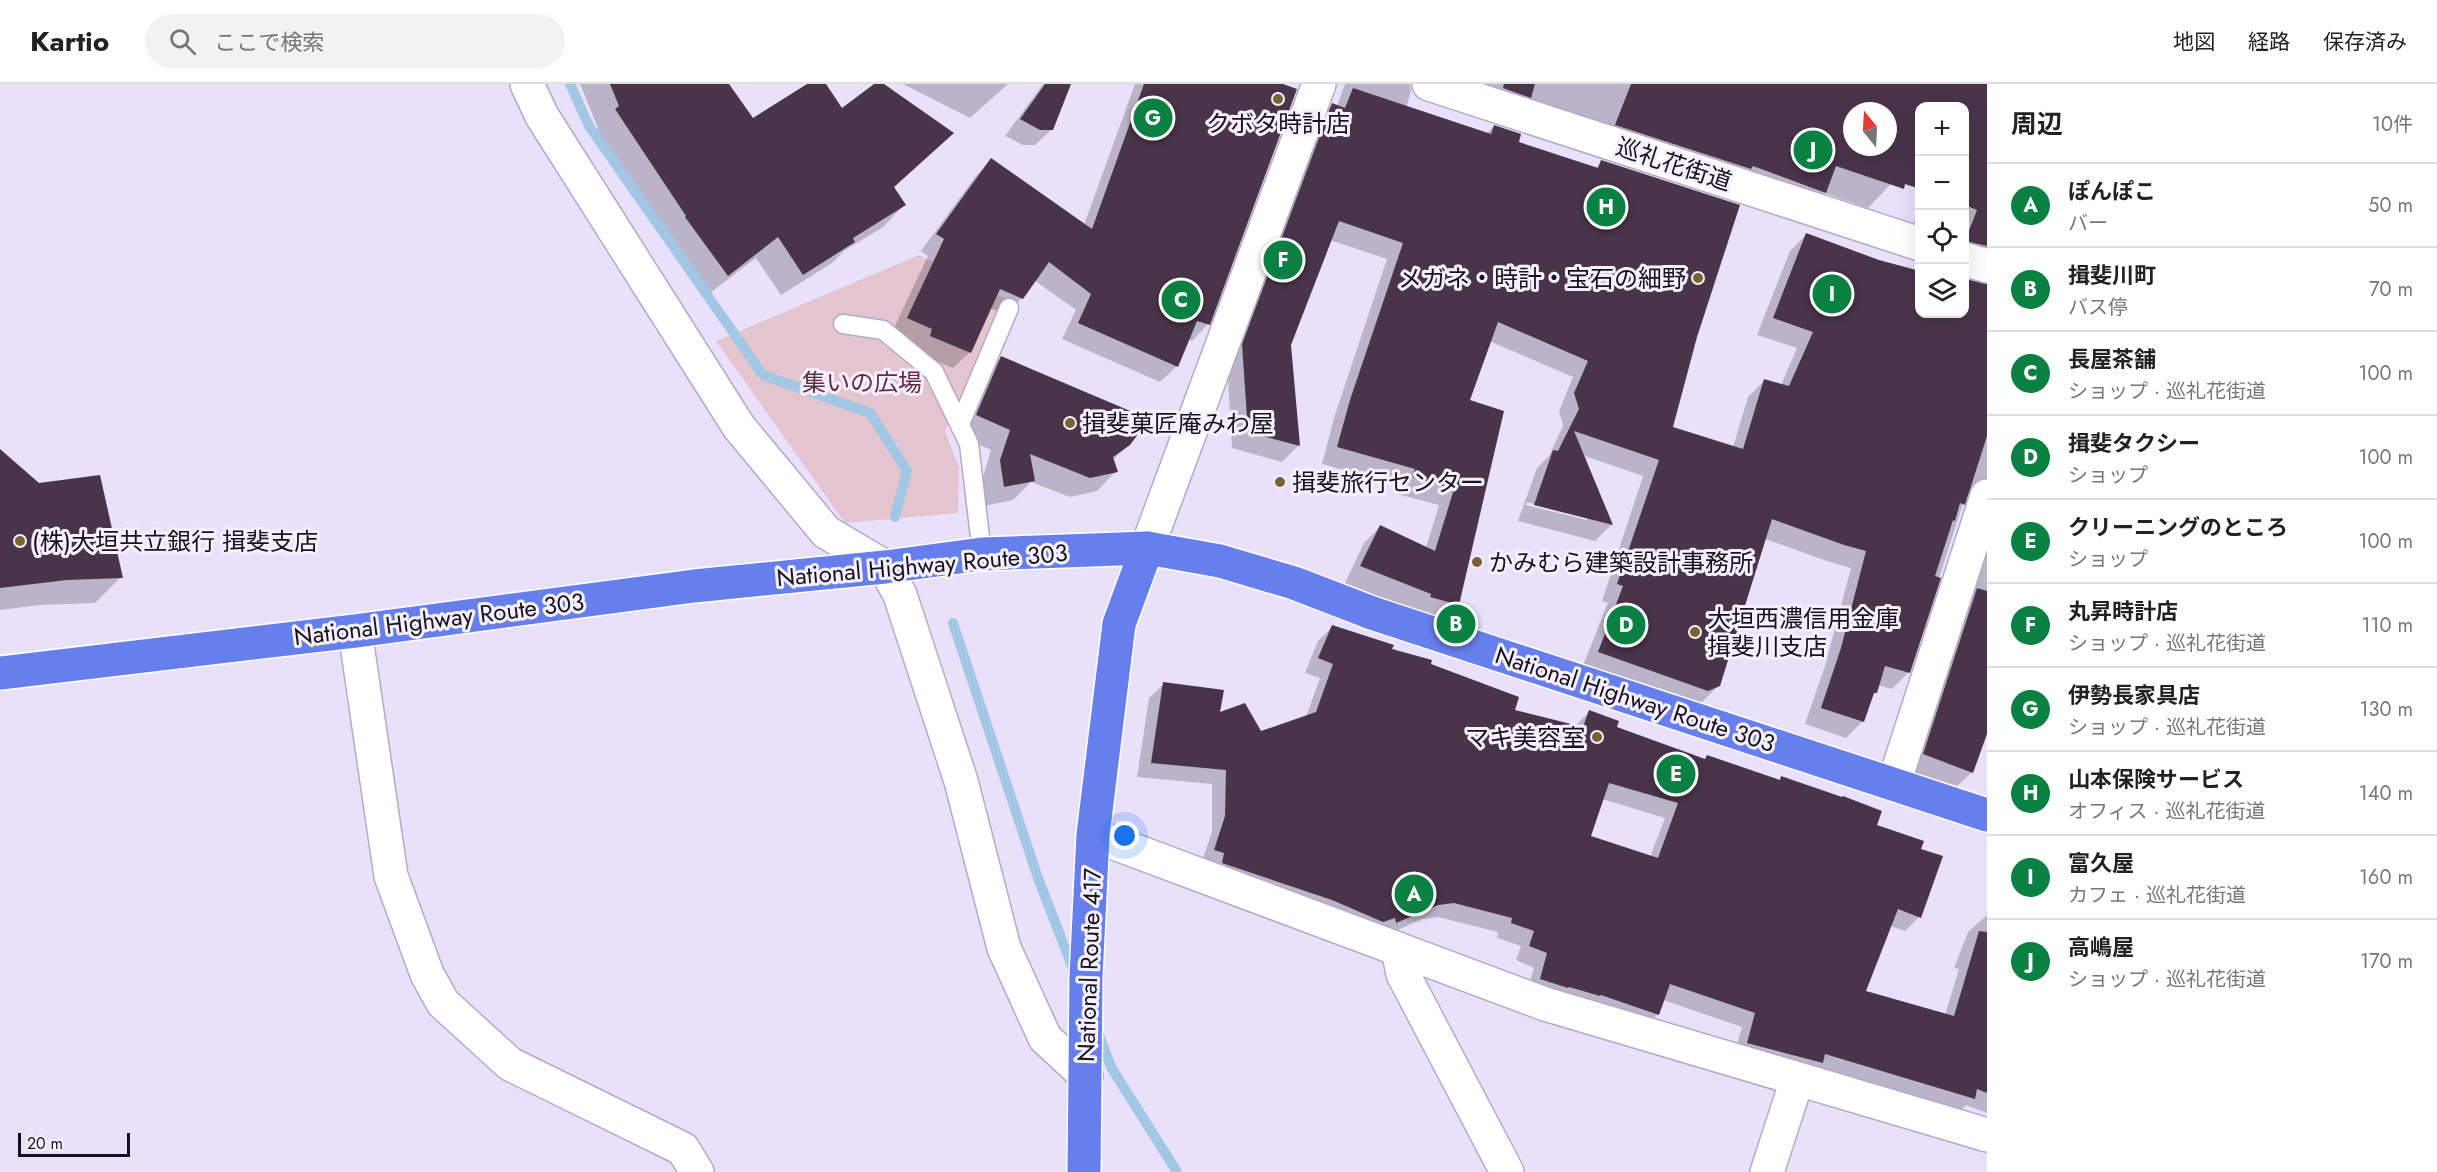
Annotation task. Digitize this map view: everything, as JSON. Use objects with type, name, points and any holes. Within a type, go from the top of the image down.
[{"type":"highway","name":"National Highway Route 303","points":[[0,673],[355,631],[694,586],[982,555],[1147,549],[1220,561],[1294,583],[1372,613],[1987,814]]},
{"type":"highway","name":"National Route 417","points":[[1084,1172],[1086,977],[1093,835],[1119,624],[1147,549]]},
{"type":"street","points":[[527,84],[542,116],[739,427],[826,532],[885,567],[900,595],[961,781],[1004,948],[1045,1038],[1086,1076]]},
{"type":"street","points":[[1147,549],[1319,84]]},
{"type":"street","name":"巡礼花街道","points":[[1439,86],[1915,242]]},
{"type":"street","points":[[1969,260],[1987,266]]},
{"type":"street","points":[[1894,783],[1987,496]]},
{"type":"street","points":[[355,631],[391,876],[427,974],[443,1003],[510,1064],[683,1149],[696,1172]]},
{"type":"street","points":[[1093,835],[1545,1004],[1987,1135]]},
{"type":"street","points":[[1398,949],[1403,974],[1507,1172]]},
{"type":"street","points":[[1767,1172],[1797,1080]]},
{"type":"lane","points":[[960,424],[1009,308]]},
{"type":"lane","points":[[843,324],[883,330],[934,372],[969,444],[982,555]]},
{"type":"green space","name":"集いの広場","points":[[919,255],[1004,298],[945,431],[959,468],[958,513],[845,523],[716,341]]},
{"type":"building","points":[[610,84],[729,84],[753,118],[807,84],[826,84],[842,108],[874,84],[884,84],[954,133],[894,187],[906,205],[853,238],[855,242],[803,275],[778,237],[728,276],[685,217],[615,109],[619,106]]},
{"type":"building","points":[[1045,84],[1071,84],[1053,130],[1040,130],[1020,119]]},
{"type":"building","points":[[1144,84],[1283,84],[1297,89],[1210,325],[1197,321],[1178,367],[1078,323],[1091,294],[1049,262],[1023,299],[1000,289],[971,353],[930,336],[932,329],[907,318],[944,239],[936,234],[991,158],[1092,229]]},
{"type":"building","points":[[1504,84],[1535,84],[1531,98],[1503,88]]},
{"type":"building","points":[[1631,84],[1987,84],[1987,246],[1969,242],[1969,231],[1977,210],[1969,207],[1969,102],[1915,102],[1915,187],[1905,184],[1904,189],[1836,166],[1826,193],[1753,166],[1751,169],[1615,125]]},
{"type":"building","points":[[1353,88],[1491,134],[1494,125],[1521,134],[1519,142],[1598,168],[1601,160],[1740,205],[1697,337],[1673,427],[1743,449],[1764,379],[1789,386],[1813,332],[1773,318],[1806,233],[1879,260],[1915,270],[1915,318],[1969,318],[1969,280],[1987,284],[1987,436],[1965,505],[1960,503],[1955,521],[1953,520],[1935,576],[1941,578],[1910,673],[1885,666],[1877,693],[1874,693],[1864,722],[1821,708],[1841,648],[1866,551],[1772,519],[1720,686],[1708,691],[1598,652],[1623,586],[1617,584],[1659,460],[1574,431],[1613,525],[1534,505],[1553,450],[1558,451],[1579,409],[1574,393],[1588,361],[1498,322],[1470,400],[1504,411],[1459,605],[1430,597],[1431,594],[1360,566],[1380,525],[1435,551],[1454,489],[1412,477],[1415,469],[1337,447],[1350,400],[1403,243],[1339,221],[1291,345],[1300,446],[1248,432],[1242,344],[1332,103],[1345,108]]},
{"type":"building","name":"揖斐菓匠庵みわ屋","points":[[1001,356],[1149,419],[1130,445],[1113,457],[1118,472],[1090,478],[1030,454],[1035,481],[1004,487],[1000,460],[1010,430],[976,415]]},
{"type":"building","points":[[0,449],[39,483],[100,475],[123,578],[67,580],[0,588]]},
{"type":"building","points":[[1977,588],[1987,591],[1987,734],[1973,773],[1923,754]]},
{"type":"building","points":[[1332,625],[1394,645],[1392,649],[1432,660],[1431,664],[1519,697],[1515,710],[1583,727],[1589,710],[1619,721],[1617,727],[1705,759],[1707,755],[1780,780],[1781,776],[1882,811],[1877,825],[1924,841],[1921,849],[1943,856],[1921,918],[1898,909],[1866,991],[1954,1016],[1979,931],[1987,932],[1987,1093],[1977,1089],[1975,1099],[1825,1054],[1823,1063],[1747,1043],[1755,1013],[1670,984],[1659,1015],[1601,995],[1540,979],[1547,953],[1529,946],[1534,931],[1511,923],[1512,918],[1454,903],[1438,905],[1396,923],[1395,918],[1383,922],[1332,900],[1222,863],[1224,853],[1214,850],[1225,816],[1226,770],[1151,763],[1163,682],[1224,690],[1220,712],[1245,703],[1261,731],[1316,712],[1333,664],[1318,658]],"holes":[[[1609,783],[1678,803],[1658,858],[1591,836]]]},
{"type":"waterway","points":[[570,84],[589,126],[763,375],[870,413],[907,471],[895,517]]},
{"type":"waterway","points":[[953,623],[1038,878],[1075,974]]},
{"type":"waterway","points":[[1097,1030],[1111,1067],[1177,1172]]},
{"type":"place","name":"クボタ時計店","points":[[1278,99]]},
{"type":"place","name":"伊勢長家具店","points":[[1153,118]]},
{"type":"place","name":"高嶋屋","points":[[1813,150]]},
{"type":"place","name":"山本保険サービス","points":[[1606,207]]},
{"type":"place","name":"丸昇時計店","points":[[1283,260]]},
{"type":"place","name":"メガネ・時計・宝石の細野","points":[[1698,278]]},
{"type":"place","name":"富久屋","points":[[1832,294]]},
{"type":"place","name":"長屋茶舗","points":[[1181,300]]},
{"type":"place","name":"揖斐菓匠庵みわ屋","points":[[1070,423]]},
{"type":"place","name":"揖斐旅行センター","points":[[1280,482]]},
{"type":"place","name":"(株)大垣共立銀行 揖斐支店","points":[[20,541]]},
{"type":"place","name":"かみむら建築設計事務所","points":[[1477,562]]},
{"type":"place","name":"揖斐川町","points":[[1456,624]]},
{"type":"place","name":"揖斐タクシー","points":[[1626,625]]},
{"type":"place","name":"大垣西濃信用金庫 揖斐川支店","points":[[1695,632]]},
{"type":"place","name":"マキ美容室","points":[[1597,737]]},
{"type":"place","name":"クリーニングのところ","points":[[1676,774]]},
{"type":"place","name":"ぽんぽこ","points":[[1414,894]]}]
